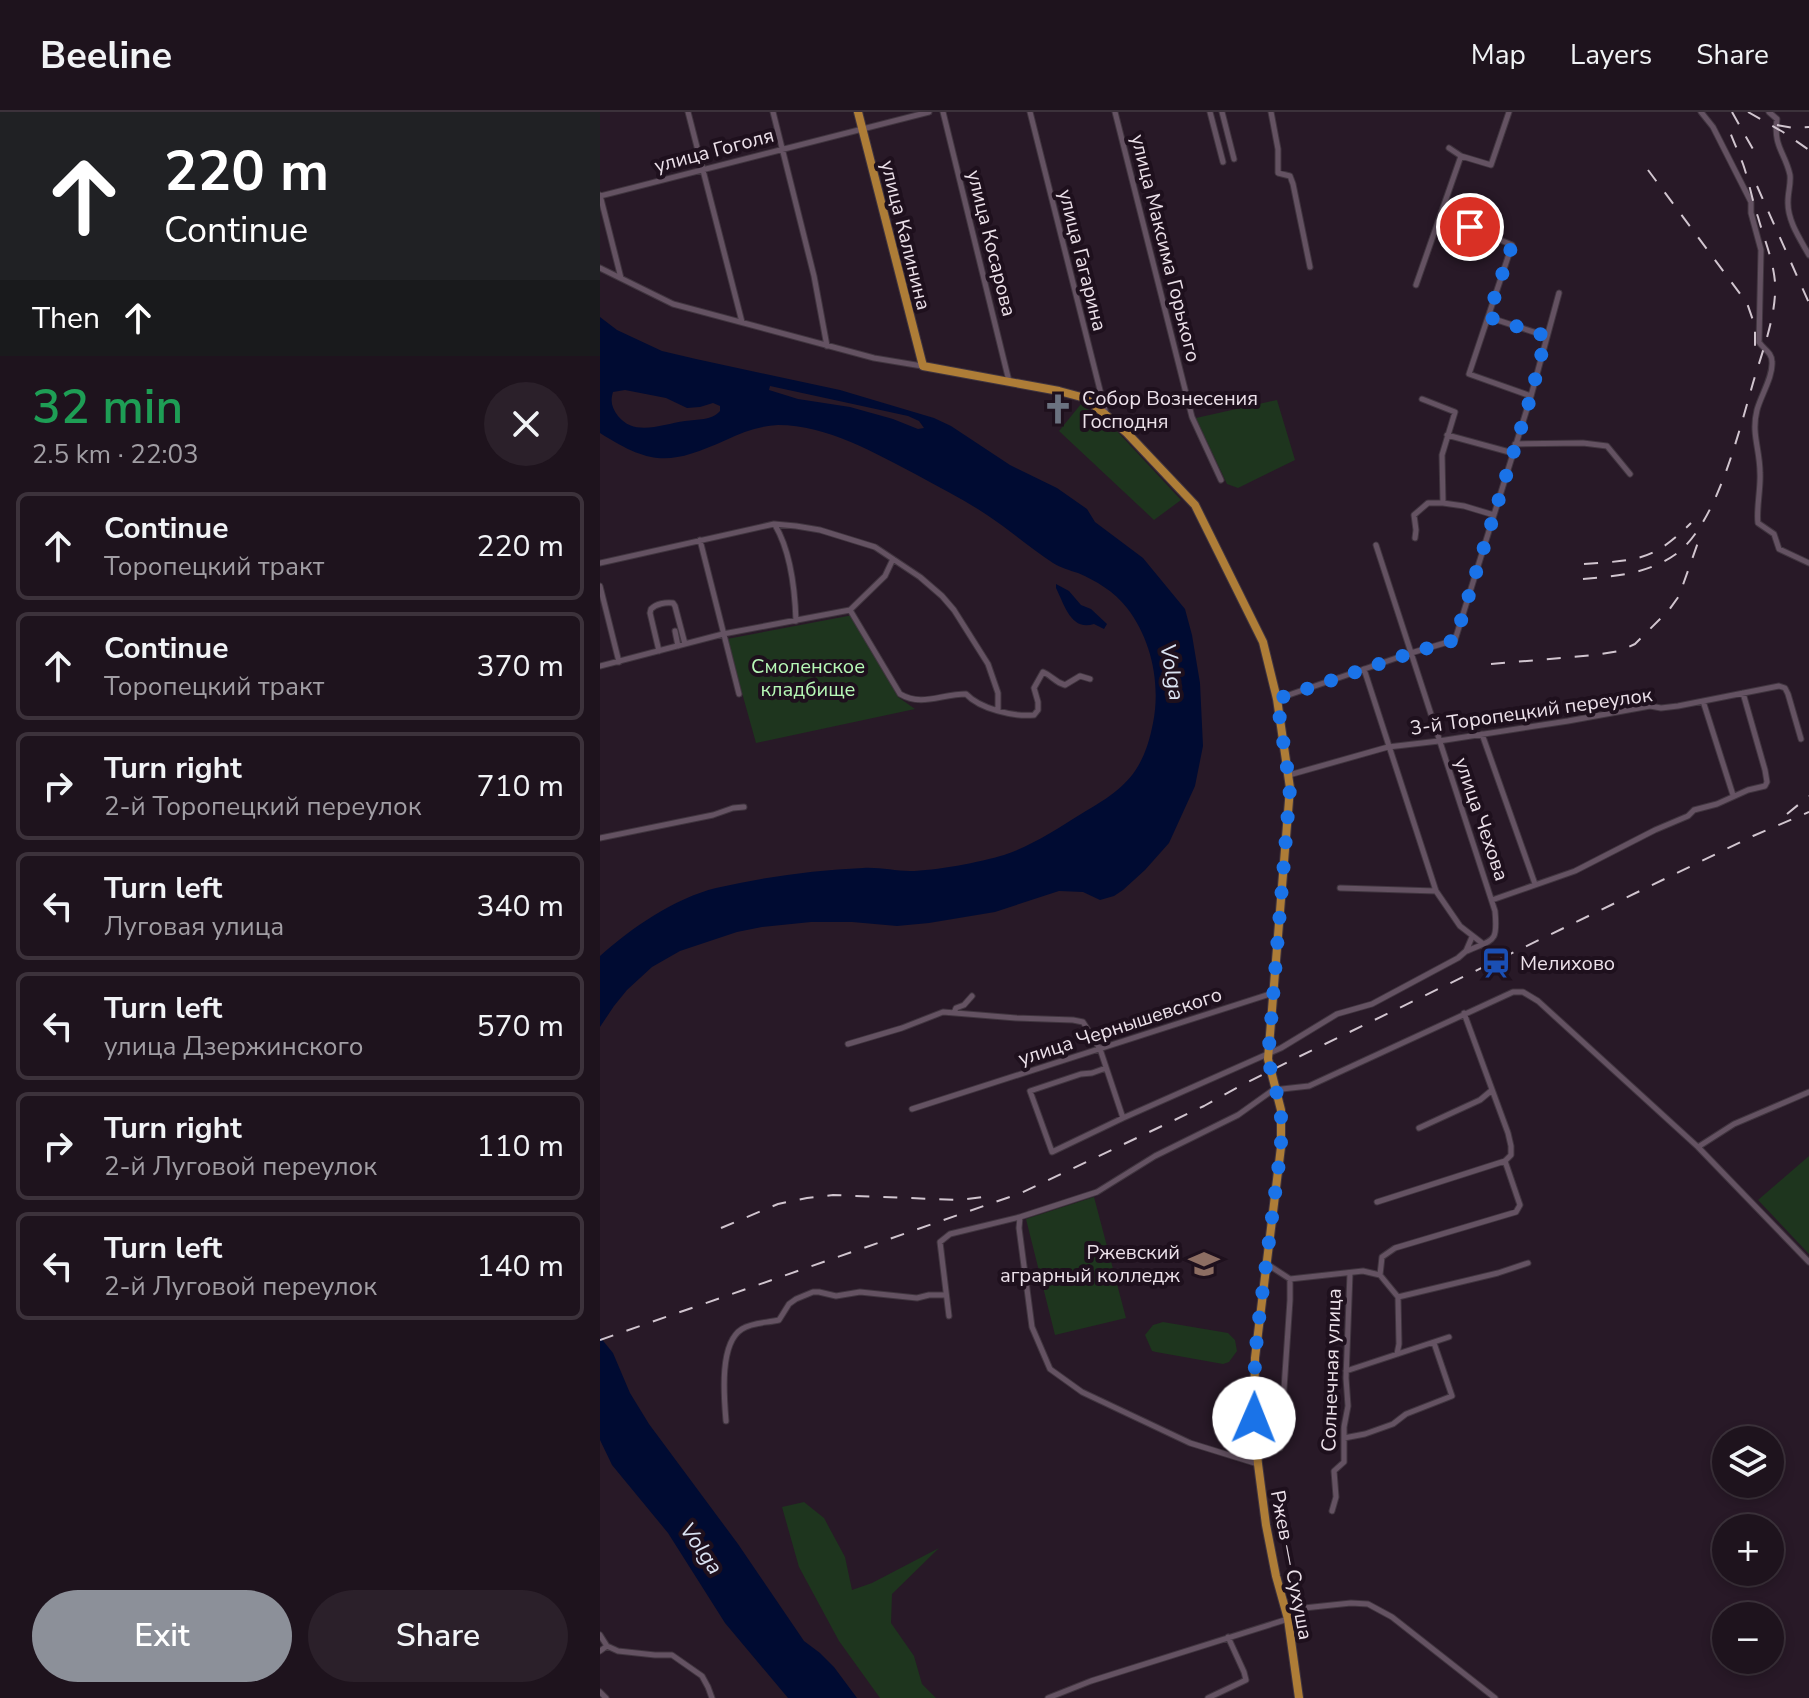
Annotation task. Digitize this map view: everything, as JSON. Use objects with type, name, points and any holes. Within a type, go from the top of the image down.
[{"type":"main road","name":"улица Калинина","points":[[858,112],[923,366]]},
{"type":"main road","name":"Ржев — Сухуша","points":[[923,366],[1059,391],[1085,398],[1106,415],[1195,505],[1263,642],[1277,699],[1290,788],[1268,1054],[1281,1110],[1281,1147],[1255,1358],[1254,1390],[1258,1464],[1270,1551],[1286,1614],[1299,1698]]},
{"type":"street","points":[[688,112],[742,323]]},
{"type":"street","points":[[773,112],[814,276],[827,346]]},
{"type":"street","name":"улица Гоголя","points":[[600,195],[929,112]]},
{"type":"street","name":"улица Косарова","points":[[943,112],[1010,382]]},
{"type":"street","name":"улица Гагарина","points":[[1030,112],[1106,415]]},
{"type":"street","name":"улица Максима Горького","points":[[1115,112],[1192,417],[1221,480]]},
{"type":"street","points":[[1210,112],[1223,162]]},
{"type":"street","points":[[1222,112],[1234,159]]},
{"type":"street","points":[[1271,112],[1278,149],[1278,173],[1290,176],[1293,184],[1310,267]]},
{"type":"street","points":[[1449,148],[1461,156],[1491,165],[1509,112]]},
{"type":"street","points":[[1702,112],[1749,194],[1761,250],[1759,342],[1773,358],[1753,432],[1760,471],[1758,523],[1774,534],[1779,549],[1809,563]]},
{"type":"street","points":[[1769,112],[1777,119],[1776,142],[1791,181],[1787,204],[1794,228],[1809,255]]},
{"type":"street","points":[[1416,285],[1461,156]]},
{"type":"street","points":[[600,195],[621,279]]},
{"type":"street","points":[[1470,227],[1512,245],[1469,374],[1531,396]]},
{"type":"street","points":[[600,268],[673,304],[874,358],[923,366]]},
{"type":"street","points":[[1277,699],[1455,640],[1531,396],[1559,293]]},
{"type":"street","points":[[1488,317],[1546,336]]},
{"type":"street","points":[[1422,399],[1455,412],[1442,455],[1443,503]]},
{"type":"street","points":[[1447,435],[1513,453]]},
{"type":"street","points":[[1515,444],[1583,443],[1607,446],[1630,474]]},
{"type":"street","points":[[1415,538],[1414,515],[1428,503],[1464,506],[1494,515]]},
{"type":"street","points":[[774,524],[781,535],[790,567],[796,621]]},
{"type":"street","points":[[600,563],[774,524],[820,530],[875,547],[920,577],[954,610],[988,664],[998,693],[998,710]]},
{"type":"street","points":[[700,540],[739,694]]},
{"type":"street","name":"улица Чехова","points":[[1376,545],[1495,911],[1496,933],[1492,941],[1483,944]]},
{"type":"street","points":[[600,666],[723,634],[850,610],[885,576],[893,559]]},
{"type":"street","points":[[600,586],[619,662]]},
{"type":"street","points":[[659,651],[651,618],[654,605],[673,603],[682,645]]},
{"type":"street","points":[[850,610],[900,694],[909,699],[919,701],[966,694],[974,702],[998,710],[1018,716],[1034,715],[1038,710],[1034,688],[1043,672],[1056,683],[1065,685],[1080,676],[1090,679]]},
{"type":"street","points":[[675,631],[682,645]]},
{"type":"street","points":[[1364,669],[1436,891],[1460,926],[1483,944]]},
{"type":"street","name":"3-й Торопецкий переулок","points":[[1289,775],[1388,747],[1650,706],[1661,708],[1779,686],[1785,688],[1788,694],[1801,739]]},
{"type":"street","points":[[1492,900],[1575,871],[1688,816],[1694,810],[1765,786],[1765,770],[1743,693]]},
{"type":"street","points":[[1703,701],[1733,795]]},
{"type":"street","points":[[1482,734],[1535,884]]},
{"type":"street","points":[[600,838],[744,807]]},
{"type":"street","points":[[1340,888],[1436,891]]},
{"type":"street","points":[[1466,951],[1472,937]]},
{"type":"street","points":[[1106,1068],[1030,1091],[1052,1152],[1268,1054],[1337,1014],[1372,1004],[1483,944]]},
{"type":"street","points":[[949,1316],[940,1242],[950,1234],[1020,1217],[1097,1192],[1155,1156],[1238,1115],[1270,1091],[1309,1086],[1513,992],[1523,992],[1538,1001],[1698,1147],[1809,1262]]},
{"type":"street","name":"улица Чернышевского","points":[[912,1109],[1273,993]]},
{"type":"street","points":[[954,1013],[972,996]]},
{"type":"street","points":[[848,1044],[943,1012],[1083,1022],[1100,1049],[1123,1118]]},
{"type":"street","points":[[1377,1202],[1505,1161],[1511,1155],[1511,1146],[1464,1013]]},
{"type":"street","points":[[1419,1128],[1480,1100],[1492,1090]]},
{"type":"street","points":[[1698,1147],[1734,1124],[1809,1092]]},
{"type":"street","points":[[1380,1275],[1382,1257],[1395,1248],[1516,1212],[1520,1205],[1505,1161]]},
{"type":"street","points":[[1020,1217],[1032,1327],[1050,1369],[1082,1392],[1190,1443],[1258,1464]]},
{"type":"street","points":[[1398,1297],[1528,1263]]},
{"type":"street","points":[[1267,1264],[1290,1279],[1363,1271],[1380,1275],[1398,1297],[1397,1355]]},
{"type":"street","name":"Солнечная улица","points":[[1332,1511],[1336,1497],[1334,1471],[1344,1462],[1350,1273]]},
{"type":"street","points":[[1280,1448],[1290,1279]]},
{"type":"street","points":[[726,1421],[727,1352],[738,1331],[750,1325],[779,1320],[789,1304],[813,1292],[836,1296],[860,1292],[917,1298],[946,1295]]},
{"type":"street","points":[[1346,1371],[1449,1337]]},
{"type":"street","points":[[1344,1438],[1393,1424],[1406,1414],[1452,1396],[1434,1343]]},
{"type":"street","points":[[1050,1698],[1286,1614],[1351,1603],[1368,1604],[1392,1617],[1495,1698]]},
{"type":"street","points":[[600,1635],[607,1646],[618,1651],[672,1655],[702,1676],[712,1698]]},
{"type":"street","points":[[1208,1698],[1246,1680],[1228,1637]]},
{"type":"street","points":[[600,1651],[607,1646]]},
{"type":"street","points":[[600,1692],[606,1698]]},
{"type":"green space","points":[[1277,400],[1295,460],[1238,488],[1227,484],[1196,418]]},
{"type":"green space","points":[[1081,404],[1115,429],[1181,500],[1154,520],[1059,431]]},
{"type":"green space","name":"Смоленское кладбище","points":[[853,615],[898,697],[915,709],[756,743],[727,639]]},
{"type":"green space","points":[[1809,1156],[1809,1254],[1758,1200]]},
{"type":"green space","points":[[1094,1197],[1126,1318],[1055,1335],[1026,1219]]},
{"type":"green space","points":[[1163,1322],[1228,1333],[1235,1340],[1237,1351],[1229,1362],[1223,1364],[1152,1351],[1145,1335],[1153,1325]]},
{"type":"green space","points":[[804,1502],[824,1518],[845,1557],[852,1590],[939,1548],[892,1594],[891,1623],[914,1656],[922,1684],[936,1698],[880,1698],[839,1641],[799,1567],[782,1507]]},
{"type":"water","name":"Volga","points":[[600,317],[617,330],[662,351],[840,390],[934,418],[1010,465],[1057,488],[1087,509],[1095,522],[1143,558],[1185,609],[1192,635],[1200,683],[1203,746],[1195,786],[1169,843],[1123,890],[1100,900],[1083,892],[1059,891],[995,912],[929,923],[897,926],[811,922],[737,932],[680,951],[652,967],[627,990],[600,1027],[600,956],[654,915],[701,893],[752,881],[845,869],[910,871],[957,866],[1024,847],[1096,805],[1129,778],[1149,741],[1156,693],[1148,647],[1135,620],[1116,596],[1091,579],[1053,563],[970,504],[867,450],[832,435],[778,425],[751,430],[690,454],[662,458],[634,452],[600,433]],"holes":[[[770,386],[908,416],[919,421],[924,428],[918,429],[850,407],[798,399],[769,390]],[[625,390],[666,398],[687,408],[713,403],[720,406],[720,411],[704,419],[641,428],[625,422],[614,410],[613,392]]]},
{"type":"water","points":[[1056,584],[1069,591],[1081,605],[1091,609],[1107,624],[1104,629],[1074,620]]},
{"type":"water","name":"Volga","points":[[600,1337],[613,1353],[630,1393],[649,1424],[738,1544],[804,1641],[834,1667],[857,1698],[788,1698],[725,1623],[668,1533],[612,1465],[600,1440]]},
{"type":"railway","points":[[1732,112],[1754,151]]},
{"type":"railway","points":[[1748,112],[1809,150]]},
{"type":"railway","points":[[1583,579],[1643,570],[1676,554],[1691,540],[1703,521],[1715,499],[1733,450],[1768,333],[1774,307],[1775,282],[1745,170],[1727,124]]},
{"type":"railway","points":[[1777,125],[1809,127]]},
{"type":"railway","points":[[1648,170],[1747,303],[1755,326],[1755,356]]},
{"type":"railway","points":[[1757,186],[1809,303]]},
{"type":"railway","points":[[1584,564],[1642,557],[1665,545],[1691,523]]},
{"type":"railway","points":[[1491,664],[1595,655],[1620,651],[1635,644],[1679,596],[1701,534]]},
{"type":"railway","points":[[1787,814],[1809,796]]},
{"type":"railway","points":[[600,1340],[1021,1193],[1753,836],[1809,812]]},
{"type":"railway","points":[[721,1228],[778,1204],[807,1198],[833,1195],[959,1200],[991,1196]]},
{"type":"place","name":"Собор Вознесения Господня","points":[[1058,409]]},
{"type":"place","name":"Мелихово","points":[[1496,963]]},
{"type":"place","name":"Ржевский аграрный колледж","points":[[1204,1264]]},
{"type":"route","points":[[1254,1418],[1255,1358],[1282,1127],[1278,1096],[1268,1066],[1290,788],[1277,699],[1455,640],[1531,396],[1546,336],[1488,317],[1512,245],[1470,227]]}]
